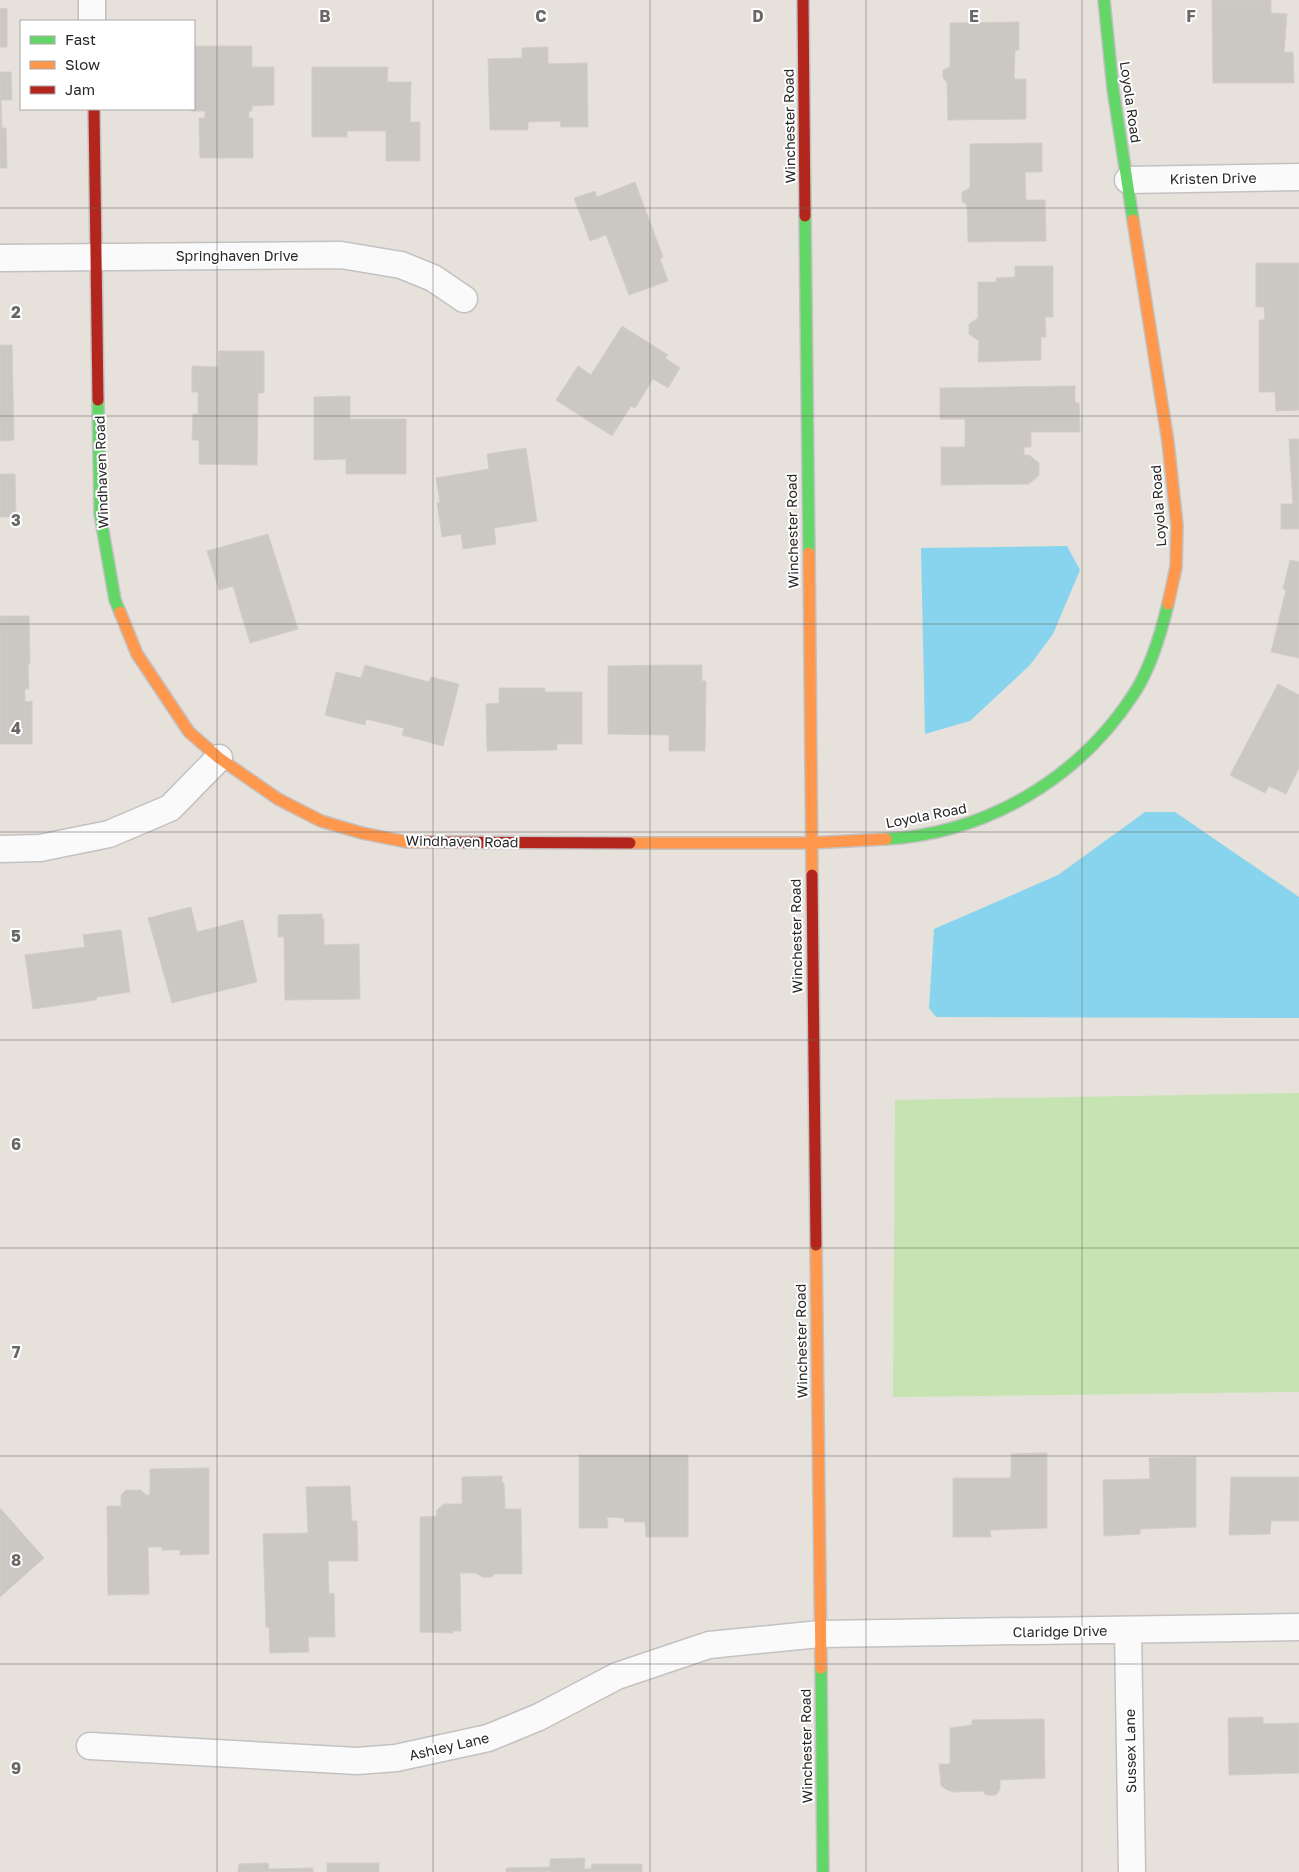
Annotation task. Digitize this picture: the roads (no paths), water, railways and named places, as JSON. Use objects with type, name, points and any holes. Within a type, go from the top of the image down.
[{"type":"street","points":[[92,0],[92,20]]},
{"type":"street","name":"Winchester Road","points":[[803,0],[810,843],[823,1872]]},
{"type":"street","name":"Loyola Road","points":[[810,843],[897,838],[971,823],[1002,811],[1053,780],[1100,739],[1134,694],[1161,634],[1176,567],[1177,526],[1168,442],[1113,89],[1104,0]]},
{"type":"street","name":"Windhaven Road","points":[[94,110],[100,514],[115,600],[137,654],[189,732],[219,758],[278,799],[321,821],[362,833],[407,842],[810,843]]},
{"type":"street","name":"Kristen Drive","points":[[1128,180],[1299,177]]},
{"type":"street","name":"Springhaven Drive","points":[[0,258],[341,255],[401,265],[433,278],[464,299]]},
{"type":"street","points":[[0,849],[40,848],[109,834],[170,808],[219,758]]},
{"type":"street","name":"Claridge Drive","points":[[820,1634],[1299,1627]]},
{"type":"street","name":"Sussex Lane","points":[[1128,1630],[1132,1872]]},
{"type":"street","name":"Ashley Lane","points":[[90,1746],[358,1761],[396,1758],[488,1738],[539,1717],[617,1676],[709,1645],[820,1634]]},
{"type":"water","points":[[1067,546],[1080,570],[1053,634],[1030,665],[970,721],[925,734],[921,548]]},
{"type":"water","points":[[1145,812],[1175,812],[1299,897],[1299,1018],[936,1017],[929,1008],[934,929],[1058,875]]}]
